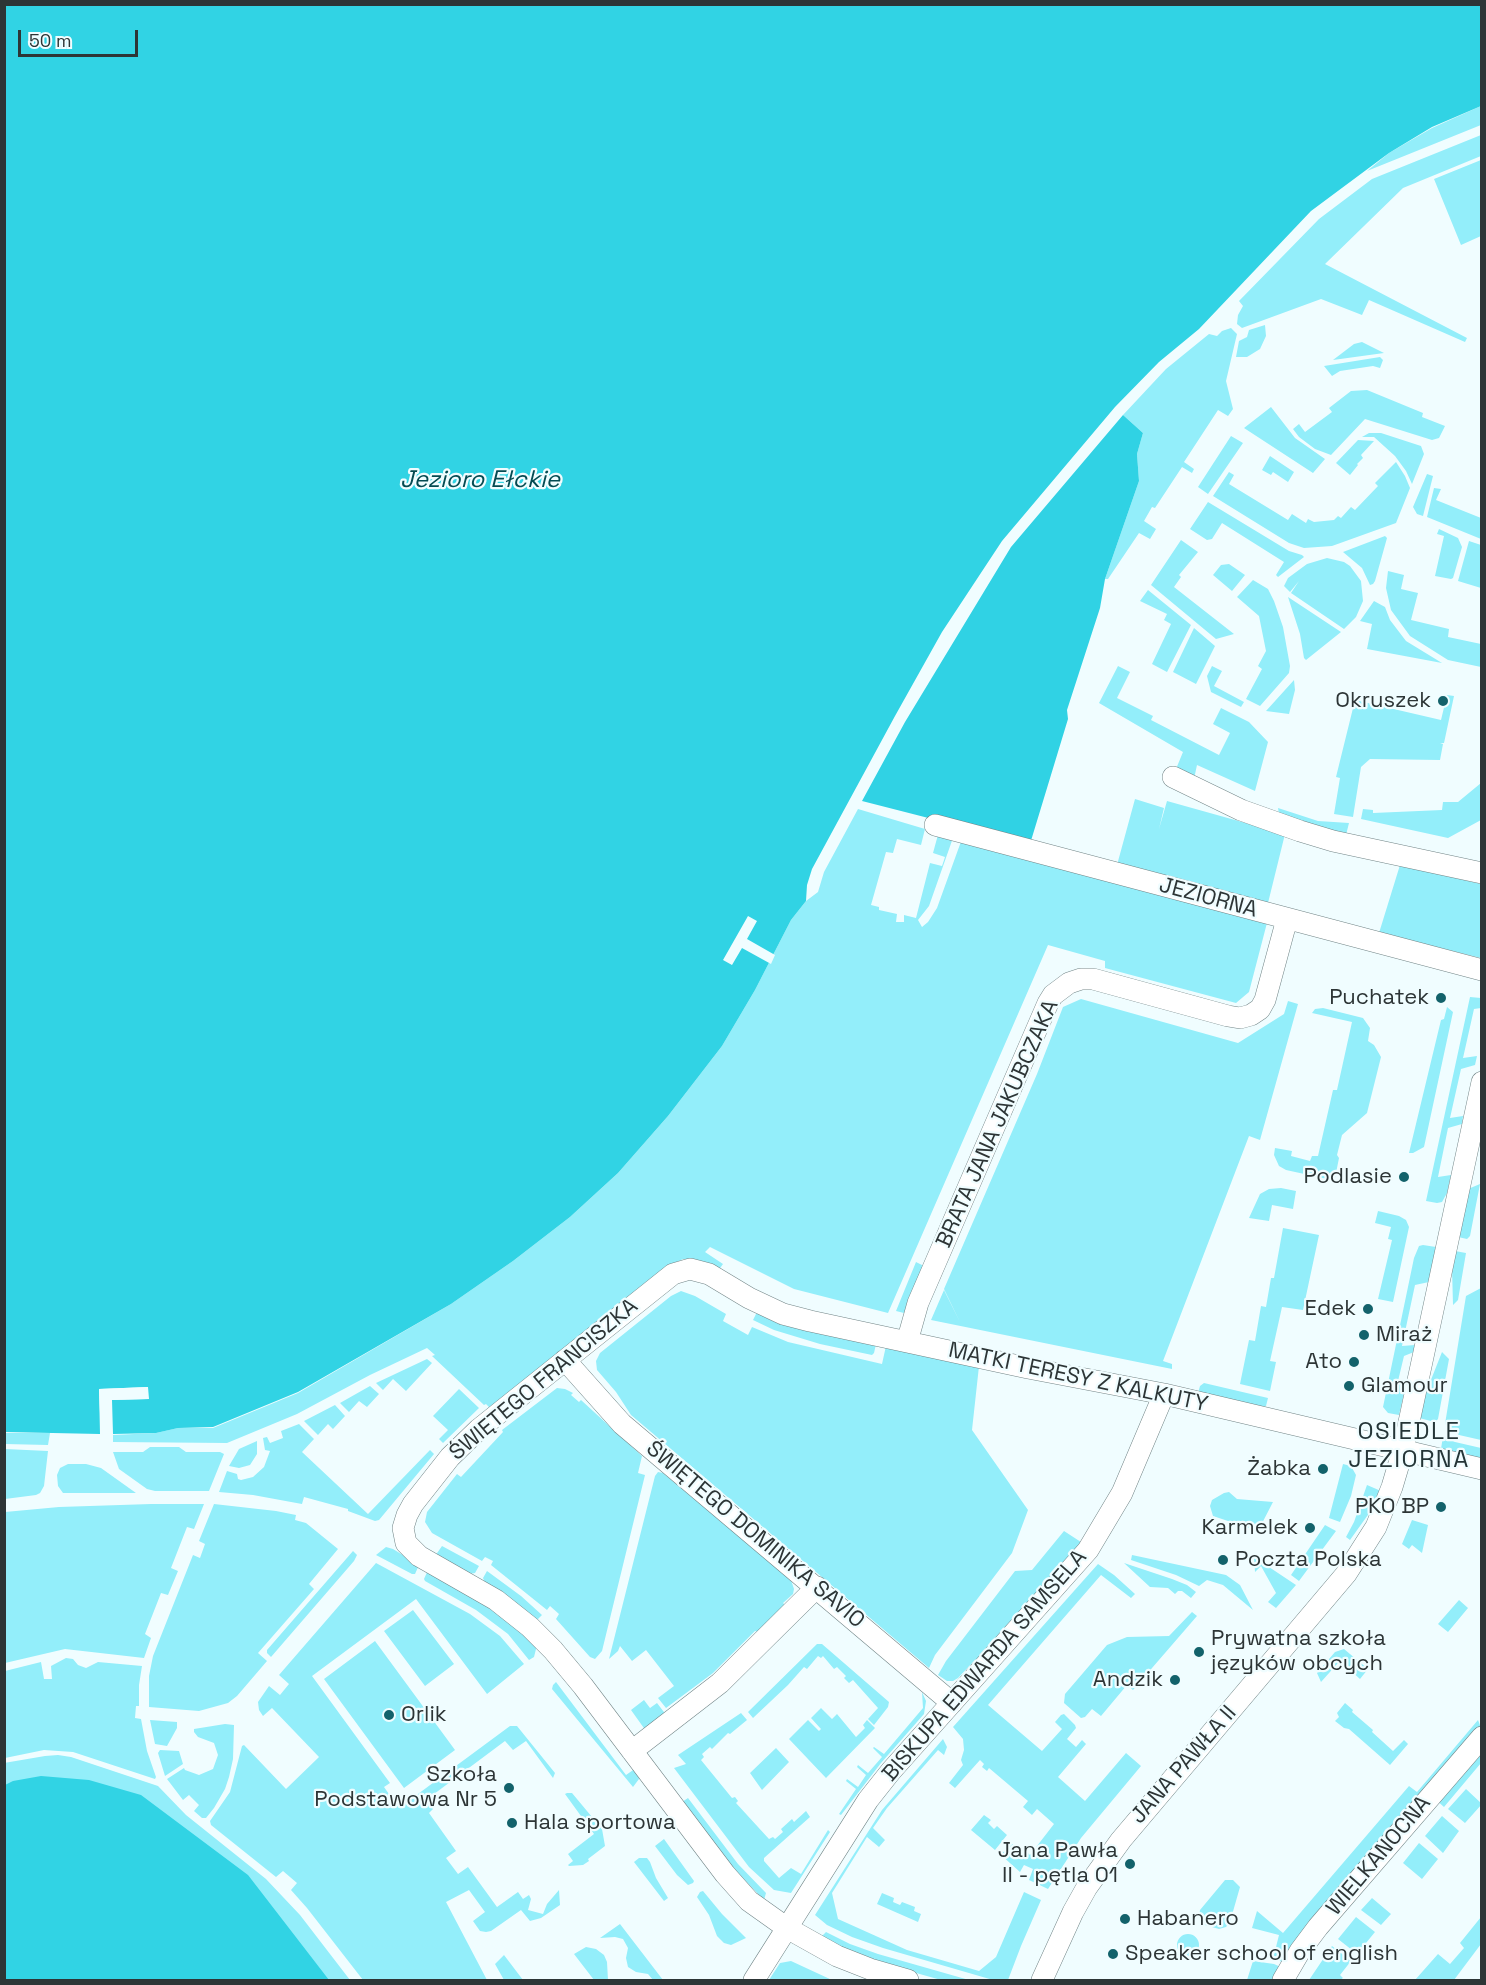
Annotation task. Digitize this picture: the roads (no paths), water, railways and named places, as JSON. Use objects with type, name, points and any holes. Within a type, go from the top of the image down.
[{"type":"street","points":[[1173,777],[1241,810],[1300,831],[1334,841],[1482,873]]},
{"type":"street","name":"JEZIORNA","points":[[935,825],[1482,970]]},
{"type":"street","name":"BRATA JANA JAKUBCZAKA","points":[[907,1342],[918,1303],[1053,995],[1069,983],[1081,979],[1093,979],[1228,1016],[1240,1018],[1251,1015],[1260,1009],[1265,1000],[1287,919]]},
{"type":"street","name":"JANA PAWŁA II","points":[[1042,1980],[1087,1887],[1121,1840],[1354,1564],[1383,1510],[1403,1450],[1480,1096]]},
{"type":"street","name":"MATKI TERESY Z KALKUTY","points":[[683,1270],[704,1272],[783,1314],[862,1333],[1164,1394],[1482,1469]]},
{"type":"street","name":"ŚWIĘTEGO FRANCISZKA","points":[[632,1751],[568,1667],[530,1627],[488,1595],[412,1551],[403,1535],[404,1522],[410,1509],[450,1457],[493,1417],[665,1280],[683,1270]]},
{"type":"street","name":"ŚWIĘTEGO DOMINIKA SAVIO","points":[[565,1360],[622,1424],[952,1703]]},
{"type":"street","name":"BISKUPA EDWARDA SAMSELA","points":[[754,1980],[868,1800],[1088,1550],[1122,1494],[1164,1394]]},
{"type":"street","points":[[817,1587],[720,1683],[632,1751],[739,1891],[762,1912],[837,1956],[870,1970],[908,1980]]},
{"type":"street","name":"WIELKANOCNA","points":[[1283,1980],[1318,1927],[1482,1737]]},
{"type":"water","name":"Jezioro Ełckie","points":[[5,5],[1481,5],[1481,106],[1432,127],[1389,153],[1311,211],[1199,329],[1159,362],[1115,407],[1002,541],[942,632],[895,716],[812,869],[807,885],[806,901],[791,920],[755,990],[722,1046],[668,1116],[618,1173],[570,1217],[513,1261],[451,1304],[298,1392],[213,1427],[178,1428],[156,1433],[113,1434],[112,1400],[148,1399],[148,1387],[99,1389],[100,1434],[5,1432]]},
{"type":"water","points":[[41,1776],[89,1780],[141,1795],[248,1875],[329,1980],[5,1980],[5,1785],[13,1781]]},
{"type":"place","name":"Okruszek","points":[[1443,701]]},
{"type":"place","name":"Puchatek","points":[[1441,998]]},
{"type":"place","name":"Podlasie","points":[[1404,1177]]},
{"type":"place","name":"Edek","points":[[1368,1309]]},
{"type":"place","name":"Miraż","points":[[1364,1335]]},
{"type":"place","name":"Ato","points":[[1354,1362]]},
{"type":"place","name":"Glamour","points":[[1349,1386]]},
{"type":"place","name":"Żabka","points":[[1323,1469]]},
{"type":"place","name":"PKO BP","points":[[1441,1507]]},
{"type":"place","name":"Karmelek","points":[[1310,1528]]},
{"type":"place","name":"Poczta Polska","points":[[1223,1560]]},
{"type":"place","name":"Prywatna szkoła języków obcych","points":[[1199,1652]]},
{"type":"place","name":"Andzik","points":[[1175,1680]]},
{"type":"place","name":"Orlik","points":[[389,1715]]},
{"type":"place","name":"Szkoła Podstawowa Nr 5","points":[[509,1788]]},
{"type":"place","name":"Hala sportowa","points":[[512,1823]]},
{"type":"place","name":"Jana Pawła II - pętla 01","points":[[1130,1864]]},
{"type":"place","name":"Habanero","points":[[1125,1919]]},
{"type":"place","name":"Speaker school of english","points":[[1113,1954]]},
{"type":"district","name":"OSIEDLE JEZIORNA","points":[[1409,1446]]}]
